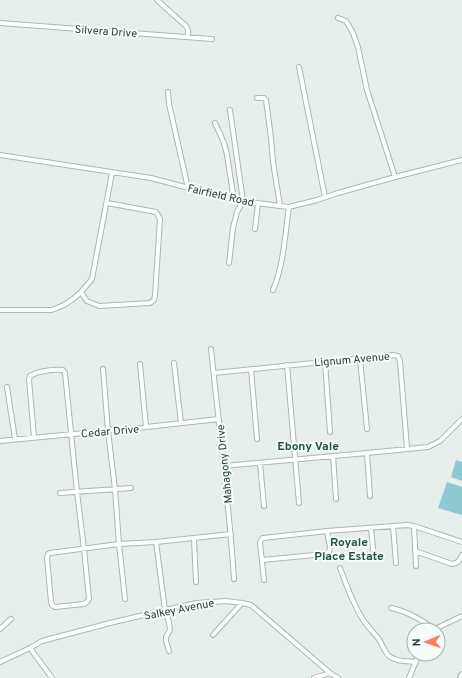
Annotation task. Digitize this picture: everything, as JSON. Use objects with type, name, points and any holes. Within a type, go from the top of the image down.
[{"type":"street","points":[[157,0],[186,26],[189,33],[187,37]]},
{"type":"street","points":[[338,18],[346,21],[353,33],[358,47],[367,90],[394,177]]},
{"type":"street","name":"Silvera Drive","points":[[0,23],[212,39]]},
{"type":"street","points":[[298,67],[325,197]]},
{"type":"street","points":[[168,92],[169,104],[188,188]]},
{"type":"street","points":[[257,98],[264,98],[266,100],[280,206]]},
{"type":"street","points":[[229,263],[233,228],[237,212],[242,201],[230,110]]},
{"type":"street","points":[[215,123],[224,143],[227,155],[234,200]]},
{"type":"street","name":"Fairfield Road","points":[[0,154],[151,178],[234,200],[289,207],[394,177],[462,160]]},
{"type":"street","points":[[0,310],[52,310],[64,305],[81,292],[92,279],[112,173]]},
{"type":"street","points":[[81,292],[87,301],[99,306],[150,302],[154,300],[160,219],[156,212],[107,203]]},
{"type":"street","points":[[255,229],[258,204]]},
{"type":"street","points":[[273,290],[278,278],[283,253],[289,207]]},
{"type":"street","name":"Mahagony Drive","points":[[211,349],[231,534],[234,578]]},
{"type":"street","name":"Lignum Avenue","points":[[214,373],[394,355],[398,356],[400,361],[407,448]]},
{"type":"street","points":[[360,359],[367,429]]},
{"type":"street","points":[[174,362],[181,423]]},
{"type":"street","points":[[325,362],[330,432]]},
{"type":"street","points":[[140,364],[146,427]]},
{"type":"street","points":[[287,365],[299,503]]},
{"type":"street","points":[[34,437],[29,380],[30,376],[33,373],[58,369],[63,370],[65,373],[72,434],[76,492],[84,549],[89,599],[84,604],[55,607],[51,602],[47,558],[48,554],[50,553],[84,549],[119,544],[194,539],[231,534]]},
{"type":"street","points":[[103,369],[124,599]]},
{"type":"street","points":[[251,369],[257,439]]},
{"type":"street","points":[[7,386],[15,439]]},
{"type":"street","name":"Cedar Drive","points":[[0,441],[219,419]]},
{"type":"street","points":[[224,466],[428,446],[440,441],[462,419]]},
{"type":"street","points":[[367,453],[370,496]]},
{"type":"street","points":[[333,456],[336,499]]},
{"type":"street","points":[[260,463],[264,506]]},
{"type":"street","points":[[60,493],[131,488]]},
{"type":"street","points":[[264,580],[260,543],[264,538],[407,525],[462,542]]},
{"type":"street","points":[[393,526],[396,563]]},
{"type":"street","points":[[414,526],[416,566]]},
{"type":"street","points":[[371,528],[374,559]]},
{"type":"street","points":[[262,560],[325,554],[329,552],[330,547],[327,532]]},
{"type":"street","points":[[194,539],[196,582]]},
{"type":"street","points":[[156,542],[170,630],[166,637],[169,651]]},
{"type":"street","points":[[415,551],[452,564],[456,564],[462,555]]},
{"type":"street","points":[[340,568],[358,612],[365,623],[377,636],[389,655],[393,658],[406,661]]},
{"type":"street","name":"Salkey Avenue","points":[[0,662],[42,641],[197,603],[226,601],[251,605],[330,673],[338,678]]},
{"type":"street","points":[[213,635],[242,603]]},
{"type":"street","points":[[391,608],[400,610],[424,622]]},
{"type":"street","points":[[446,623],[462,616]]},
{"type":"street","points":[[0,629],[11,619]]},
{"type":"street","points":[[30,648],[52,678]]},
{"type":"street","points":[[409,678],[416,662]]},
{"type":"street","points":[[314,678],[330,673]]},
{"type":"water","points":[[456,460],[462,462],[462,481],[451,477]]},
{"type":"water","points":[[447,482],[462,487],[462,515],[438,508]]},
{"type":"district","name":"Ebony Vale","points":[[308,446]]},
{"type":"district","name":"Royale Place Estate","points":[[349,549]]}]
